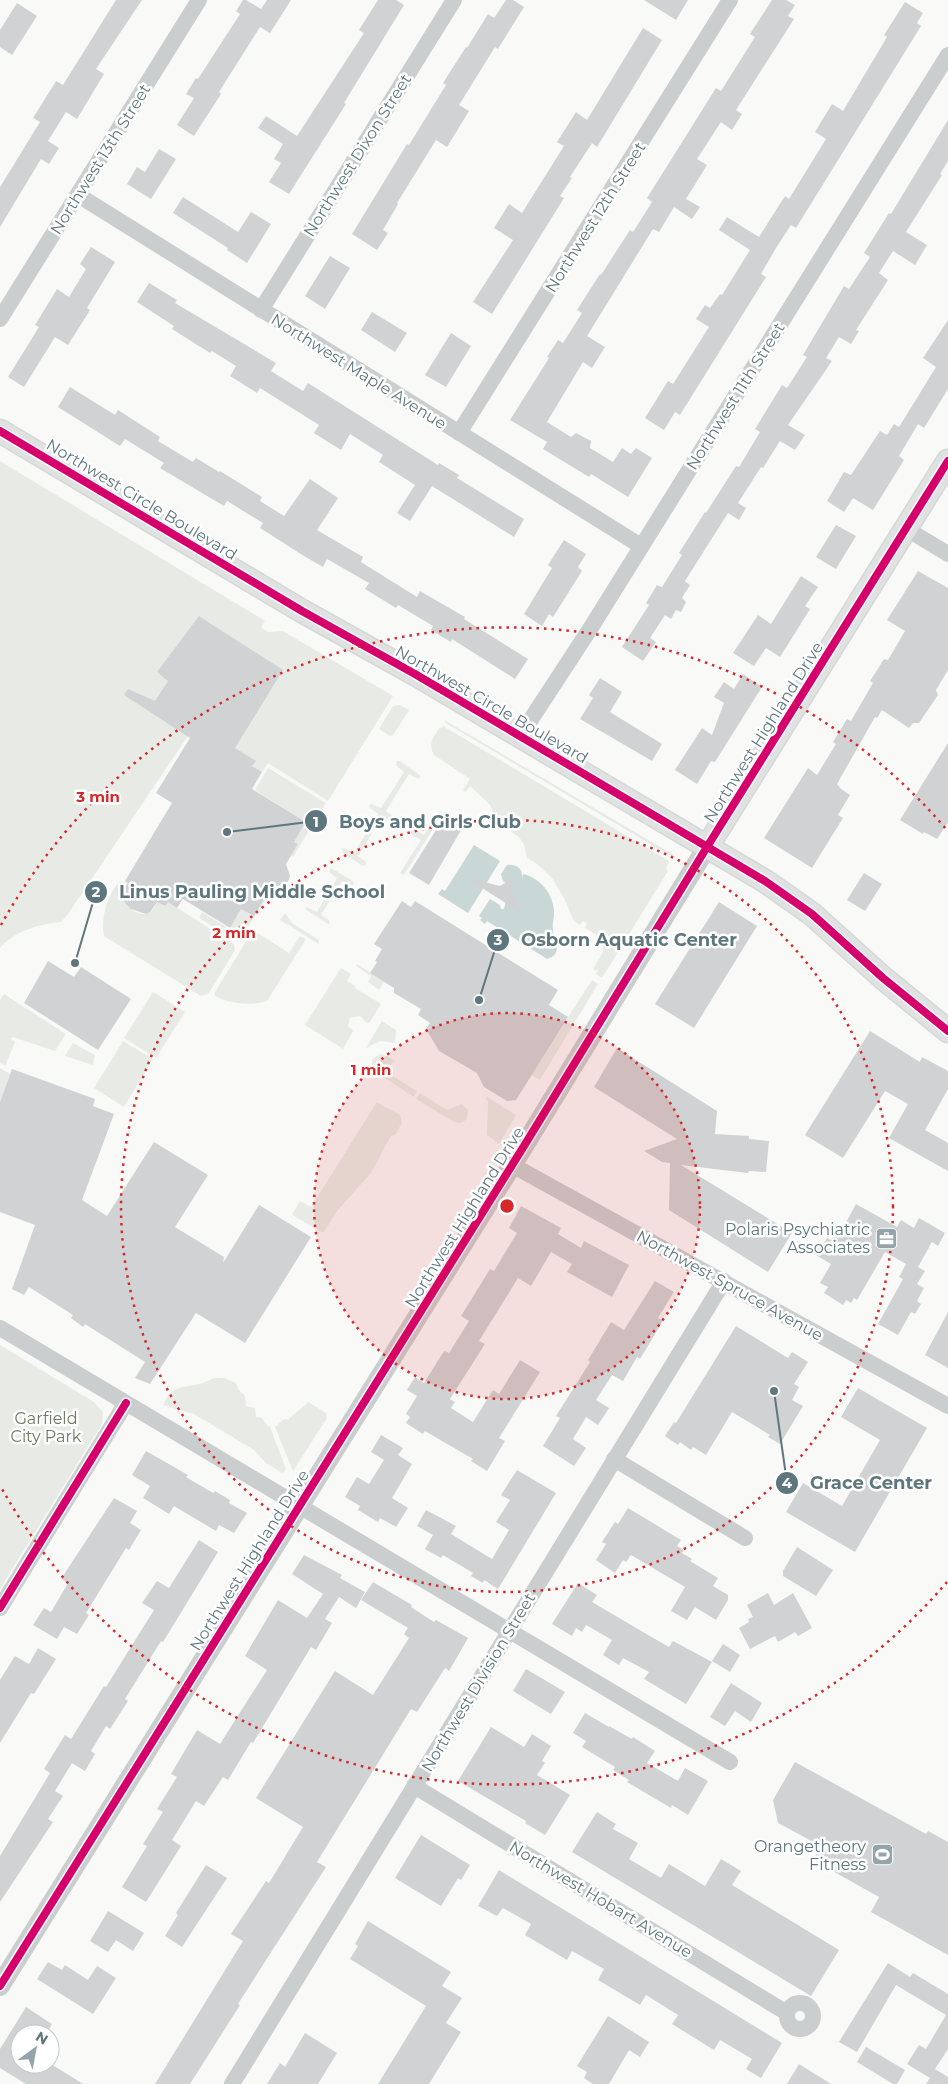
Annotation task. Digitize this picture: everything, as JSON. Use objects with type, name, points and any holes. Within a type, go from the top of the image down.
[{"type":"main road","name":"Northwest Circle Boulevard","points":[[0,431],[302,611],[520,736],[766,881],[812,914],[883,978],[948,1030]]},
{"type":"main road","name":"Northwest Highland Drive","points":[[707,847],[948,461]]},
{"type":"street","name":"Northwest 13th Street","points":[[0,318],[199,0]]},
{"type":"street","name":"Northwest Dixon Street","points":[[261,310],[454,0]]},
{"type":"street","name":"Northwest 12th Street","points":[[459,433],[730,0]]},
{"type":"street","name":"Northwest 11th Street","points":[[520,736],[590,629],[948,54]]},
{"type":"street","name":"Northwest Maple Avenue","points":[[78,195],[641,546]]},
{"type":"street","points":[[905,528],[948,554]]},
{"type":"street","name":"Northwest Highland Drive","points":[[0,1986],[512,1165],[707,847]]},
{"type":"street","name":"Northwest Spruce Avenue","points":[[512,1165],[724,1280],[948,1406]]},
{"type":"street","name":"Northwest Division Street","points":[[232,2084],[724,1280]]},
{"type":"street","points":[[0,1328],[730,1762]]},
{"type":"street","points":[[0,1608],[126,1403]]},
{"type":"street","points":[[614,1459],[745,1538]]},
{"type":"street","name":"Northwest Hobart Avenue","points":[[414,1786],[787,2013]]},
{"type":"green space","points":[[0,461],[265,621],[261,627],[268,632],[283,631],[393,696],[328,801],[268,763],[262,772],[252,766],[255,761],[198,725],[242,656],[68,914],[61,922],[28,929],[20,933],[0,948]]},
{"type":"green space","points":[[400,705],[409,710],[393,735],[390,736],[379,729],[393,706]]},
{"type":"green space","points":[[446,721],[674,855],[672,857],[444,722]]},
{"type":"green space","points":[[443,726],[669,861],[666,869],[668,871],[602,978],[596,974],[599,968],[596,971],[593,969],[603,952],[602,938],[585,928],[587,924],[583,921],[580,925],[574,921],[564,898],[552,878],[537,864],[527,858],[524,845],[519,837],[496,821],[490,805],[470,786],[466,792],[463,790],[470,779],[434,755],[431,747],[432,741],[440,727],[442,728]]},
{"type":"green space","points":[[397,761],[400,761],[421,776],[418,779],[409,774],[386,811],[394,817],[394,820],[390,821],[382,817],[358,856],[366,862],[366,865],[363,866],[343,853],[342,849],[344,848],[354,853],[378,814],[369,805],[372,804],[381,808],[404,772],[396,765]]},
{"type":"green space","points":[[268,768],[326,803],[293,857],[291,856],[298,844],[294,842],[306,822],[255,790]]},
{"type":"green space","points":[[439,811],[443,813],[404,875],[400,873],[421,840],[411,834],[411,830],[414,829],[424,835]]},
{"type":"green space","points":[[331,868],[353,881],[354,884],[352,886],[342,881],[321,915],[329,920],[330,923],[328,924],[305,909],[307,907],[317,912],[337,878],[329,872]]},
{"type":"green space","points":[[120,881],[128,883],[121,895],[122,899],[137,913],[146,914],[151,911],[157,902],[165,906],[168,902],[234,944],[235,950],[209,993],[201,996],[104,936],[103,922],[106,907],[112,892]]},
{"type":"green space","points":[[268,894],[239,941],[199,918],[202,912],[229,929],[241,909],[254,916]]},
{"type":"green space","points":[[285,913],[292,923],[319,940],[319,944],[280,920]]},
{"type":"green space","points":[[253,930],[289,953],[300,936],[306,939],[267,1001],[241,1003],[227,1001],[215,996],[215,992]]},
{"type":"green space","points":[[357,964],[384,982],[379,990],[368,982],[371,976],[356,966]]},
{"type":"green space","points":[[341,968],[351,974],[347,981],[381,1004],[370,1022],[367,1023],[360,1016],[350,1018],[348,1026],[353,1031],[343,1049],[305,1025]]},
{"type":"green space","points":[[592,980],[598,984],[540,1080],[531,1075]]},
{"type":"green space","points":[[153,992],[185,1012],[156,1058],[124,1038]]},
{"type":"green space","points":[[4,994],[66,1034],[55,1051],[13,1037],[11,1039],[15,1042],[5,1066],[0,1062],[0,1000]]},
{"type":"green space","points":[[382,1021],[396,1030],[395,1043],[380,1041],[366,1048]]},
{"type":"green space","points":[[123,1041],[153,1059],[124,1107],[94,1088]]},
{"type":"green space","points":[[73,1043],[95,1055],[93,1065],[65,1056]]},
{"type":"green space","points":[[382,1054],[396,1061],[383,1070],[417,1091],[414,1097],[372,1070],[372,1060]]},
{"type":"green space","points":[[0,1068],[10,1074],[0,1102]]},
{"type":"green space","points":[[420,1093],[447,1110],[462,1104],[468,1110],[467,1119],[461,1123],[454,1122],[416,1099]]},
{"type":"green space","points":[[486,1096],[516,1115],[499,1144],[487,1135],[488,1102]]},
{"type":"green space","points":[[377,1102],[400,1115],[402,1123],[395,1135],[391,1136],[371,1173],[338,1210],[324,1232],[321,1232],[292,1215],[300,1201],[311,1207]]},
{"type":"green space","name":"Garfield City Park","points":[[0,1345],[94,1402],[103,1412],[102,1424],[0,1589]]},
{"type":"green space","points":[[214,1378],[224,1378],[236,1383],[238,1389],[245,1396],[246,1406],[255,1408],[256,1417],[262,1418],[270,1427],[286,1469],[284,1472],[282,1473],[266,1463],[254,1450],[194,1414],[163,1405],[174,1391],[182,1387],[201,1384]]},
{"type":"green space","points":[[308,1402],[326,1413],[327,1418],[293,1471],[275,1427],[284,1419],[288,1420]]},
{"type":"shaded area","points":[[474,845],[500,861],[468,913],[438,894],[442,889],[445,891]]},
{"type":"shaded area","points":[[507,865],[518,867],[522,878],[523,874],[536,879],[549,894],[554,907],[553,928],[557,947],[557,951],[552,957],[547,959],[487,921],[485,924],[480,920],[482,918],[479,916],[490,899],[500,905],[501,909],[504,909],[509,886],[503,881],[501,874]]},
{"type":"building","points":[[116,0],[142,0],[96,69],[104,74],[77,119],[66,112],[48,141],[59,148],[49,164],[41,159],[0,227],[0,187],[40,122],[33,118],[56,81],[63,85]]},
{"type":"building","points":[[243,0],[261,9],[267,0],[291,0],[270,33],[260,27],[194,136],[177,125],[194,98],[186,94],[196,78],[198,79],[240,14],[236,11]]},
{"type":"building","points":[[378,0],[396,0],[404,5],[344,103],[346,104],[289,194],[269,182],[281,163],[274,159],[283,144],[258,128],[266,116],[297,136],[364,33],[359,30]]},
{"type":"building","points":[[506,0],[513,0],[524,7],[498,49],[495,47],[459,105],[469,111],[447,147],[436,140],[397,203],[383,230],[388,233],[377,250],[352,234],[407,144],[409,145],[446,85],[443,83],[466,47],[488,14],[494,18]]},
{"type":"building","points":[[644,0],[688,0],[676,20]]},
{"type":"building","points":[[772,0],[786,0],[795,5],[788,16],[794,19],[736,110],[742,114],[732,130],[721,122],[697,159],[707,165],[686,199],[700,207],[692,219],[674,207],[659,232],[653,229],[587,336],[605,347],[592,368],[583,362],[547,422],[571,437],[576,433],[591,441],[590,448],[613,462],[622,448],[631,454],[636,448],[652,458],[628,497],[591,474],[589,477],[543,449],[547,442],[510,420],[549,358],[547,357],[558,340],[563,343],[582,313],[577,310],[600,274],[630,230],[633,232],[652,202],[647,198],[716,88],[721,91],[755,37],[750,34]]},
{"type":"building","points":[[905,2],[923,13],[917,23],[921,26],[796,228],[791,225],[776,248],[761,274],[766,277],[680,415],[675,412],[664,430],[645,418],[668,381],[673,384],[709,327],[696,319],[705,305],[710,308],[720,294],[722,295],[750,250],[719,230],[727,217],[759,237],[785,196],[789,199],[826,139],[815,132],[832,104],[843,111],[887,37],[884,35]]},
{"type":"building","points":[[17,3],[37,16],[12,55],[0,47],[0,30]]},
{"type":"building","points":[[643,28],[662,40],[597,147],[592,143],[570,177],[572,178],[560,196],[564,198],[492,314],[473,302],[513,240],[494,228],[509,204],[522,213],[564,146],[557,142],[576,112],[587,120]]},
{"type":"building","points":[[948,120],[948,161],[940,174],[942,175],[906,232],[927,245],[915,265],[893,251],[879,273],[888,280],[856,330],[859,331],[851,344],[839,337],[826,358],[832,361],[788,425],[805,435],[795,450],[780,441],[738,503],[746,508],[739,520],[728,513],[685,581],[690,585],[682,598],[686,602],[681,612],[676,610],[671,619],[665,615],[650,638],[656,642],[643,661],[622,647],[649,605],[646,603],[657,585],[662,587],[682,555],[679,553],[705,512],[736,466],[739,467],[760,432],[755,429],[782,385],[787,388],[807,357],[803,355],[844,286],[849,289],[870,257],[864,253],[889,213],[891,214]]},
{"type":"building","points":[[159,149],[176,159],[151,199],[127,184],[137,167],[145,172]]},
{"type":"building","points":[[183,197],[238,232],[251,212],[271,224],[247,263],[227,250],[228,248],[173,213]]},
{"type":"building","points":[[91,247],[115,262],[87,308],[90,310],[68,345],[55,337],[24,387],[8,377],[39,327],[35,325],[57,289],[69,297],[86,269],[80,264]]},
{"type":"building","points":[[330,256],[350,268],[325,309],[305,296]]},
{"type":"building","points":[[149,283],[177,300],[175,303],[276,363],[271,371],[303,391],[308,383],[438,465],[439,463],[459,475],[457,478],[524,519],[514,537],[432,486],[410,521],[397,513],[415,485],[379,462],[383,455],[350,434],[341,450],[314,433],[319,425],[260,388],[257,393],[230,376],[236,366],[212,351],[210,353],[172,329],[174,326],[137,302]]},
{"type":"building","points":[[372,312],[407,333],[395,352],[361,330]]},
{"type":"building","points":[[948,320],[948,389],[924,428],[918,424],[899,456],[904,460],[873,510],[853,498],[844,512],[827,501],[844,472],[851,475],[880,431],[887,435],[894,424],[899,427],[936,367],[923,358]]},
{"type":"building","points":[[451,333],[471,346],[446,387],[425,375]]},
{"type":"building","points":[[70,387],[115,415],[118,410],[160,437],[158,441],[193,462],[196,458],[220,471],[262,497],[260,501],[284,516],[310,479],[338,498],[317,530],[363,557],[361,562],[417,597],[420,591],[465,617],[464,619],[528,659],[515,679],[452,639],[451,642],[431,630],[433,626],[398,605],[396,608],[365,589],[369,583],[327,559],[323,567],[304,556],[260,528],[263,523],[227,501],[224,506],[160,468],[164,463],[125,439],[120,446],[58,407]]},
{"type":"building","points":[[836,525],[856,536],[836,569],[816,557]]},
{"type":"building","points":[[564,540],[586,554],[578,567],[582,571],[553,617],[549,614],[542,626],[524,614],[552,568],[548,565]]},
{"type":"building","points":[[918,571],[948,588],[948,670],[936,690],[938,695],[919,723],[913,723],[909,728],[882,710],[877,718],[875,717],[837,784],[850,795],[838,815],[843,818],[812,868],[764,838],[808,768],[817,775],[836,744],[833,742],[847,719],[851,721],[873,683],[870,681],[884,659],[888,660],[905,631],[887,620]]},
{"type":"building","points":[[801,576],[818,587],[805,606],[810,609],[780,657],[766,648],[754,666],[733,653],[758,615],[771,624]]},
{"type":"building","points":[[199,616],[283,670],[235,748],[256,761],[252,766],[262,772],[252,789],[306,822],[294,842],[298,844],[286,864],[290,876],[285,890],[277,895],[265,898],[254,916],[241,909],[230,928],[183,899],[177,908],[168,902],[165,906],[157,902],[150,912],[146,914],[131,909],[121,895],[128,883],[125,881],[172,803],[156,793],[190,738],[124,695],[128,689],[155,701],[168,681],[157,672]]},
{"type":"building","points":[[743,674],[762,687],[715,762],[711,761],[697,784],[675,770],[702,728],[712,735],[724,703],[714,697],[724,682],[734,689]]},
{"type":"building","points":[[600,678],[622,692],[610,712],[662,744],[652,761],[580,719],[593,698],[589,695]]},
{"type":"building","points":[[948,743],[948,822],[937,839],[924,832],[923,834],[900,820]]},
{"type":"building","points":[[446,814],[464,825],[429,885],[409,873]]},
{"type":"building","points":[[864,873],[882,884],[865,911],[847,900]]},
{"type":"building","points":[[472,879],[500,886],[510,880],[512,892],[523,914],[471,881]]},
{"type":"building","points":[[402,901],[411,907],[415,901],[558,990],[549,1005],[568,1017],[516,1100],[507,1101],[484,1087],[477,1073],[439,1051],[426,1029],[430,1023],[418,1015],[421,1009],[394,993],[394,988],[370,973],[382,949],[374,944]]},
{"type":"building","points":[[719,902],[757,926],[694,1028],[655,1004]]},
{"type":"building","points":[[48,961],[74,977],[81,967],[131,999],[98,1050],[24,1003]]},
{"type":"building","points":[[870,1031],[920,1062],[922,1057],[948,1071],[948,1089],[925,1130],[948,1143],[948,1171],[889,1138],[908,1104],[885,1091],[843,1158],[805,1135]]},
{"type":"building","points":[[617,1048],[717,1111],[715,1134],[749,1136],[749,1139],[769,1141],[766,1172],[749,1171],[748,1173],[681,1165],[792,1233],[768,1272],[669,1210],[670,1163],[662,1162],[644,1151],[677,1139],[594,1087]]},
{"type":"building","points":[[12,1069],[95,1099],[93,1106],[114,1114],[82,1200],[107,1216],[154,1142],[208,1175],[175,1227],[224,1257],[223,1263],[259,1205],[311,1237],[245,1343],[196,1313],[150,1384],[135,1378],[145,1362],[85,1324],[83,1327],[71,1318],[73,1315],[29,1287],[24,1295],[12,1289],[35,1225],[0,1212],[0,1102]]},
{"type":"building","points":[[856,1204],[897,1227],[901,1220],[914,1228],[919,1218],[945,1233],[938,1246],[932,1242],[918,1267],[925,1271],[917,1284],[924,1288],[917,1301],[921,1304],[915,1314],[911,1312],[898,1335],[878,1324],[903,1279],[899,1277],[906,1264],[885,1252],[857,1300],[854,1298],[851,1303],[846,1300],[843,1305],[824,1293],[828,1287],[820,1283],[831,1264],[814,1254],[821,1242],[824,1243],[827,1238],[831,1240],[835,1233],[839,1235]]},
{"type":"building","points":[[521,1206],[561,1228],[558,1234],[581,1248],[584,1241],[629,1265],[612,1297],[567,1272],[572,1264],[551,1252],[531,1286],[518,1278],[479,1341],[485,1344],[450,1399],[455,1402],[451,1408],[473,1422],[493,1390],[499,1394],[520,1360],[540,1372],[499,1438],[505,1441],[487,1471],[471,1461],[473,1459],[425,1431],[423,1434],[406,1423],[410,1417],[406,1414],[417,1396],[407,1390],[415,1377],[424,1383],[444,1351],[449,1353],[469,1321],[461,1316],[490,1269],[494,1271],[517,1233],[509,1228]]},
{"type":"building","points":[[655,1281],[674,1292],[658,1318],[663,1321],[640,1359],[637,1357],[623,1381],[612,1375],[596,1400],[609,1408],[598,1425],[586,1417],[573,1439],[586,1448],[574,1466],[543,1446],[560,1418],[556,1416],[590,1362],[588,1360],[611,1322],[624,1330]]},
{"type":"building","points":[[948,1312],[948,1368],[925,1355]]},
{"type":"building","points":[[736,1326],[788,1358],[792,1352],[808,1362],[794,1384],[799,1387],[792,1400],[803,1406],[780,1444],[768,1437],[770,1435],[732,1412],[706,1455],[693,1447],[691,1450],[680,1442],[678,1445],[665,1436],[674,1422],[676,1423]]},
{"type":"building","points":[[858,1388],[927,1428],[855,1552],[786,1512],[803,1483],[842,1506],[880,1440],[841,1417]]},
{"type":"building","points":[[381,1435],[403,1448],[398,1455],[412,1464],[392,1498],[408,1508],[396,1527],[380,1518],[378,1522],[358,1510],[360,1506],[345,1497],[357,1477],[369,1484],[384,1460],[371,1452]]},
{"type":"building","points":[[146,1451],[188,1475],[186,1477],[213,1493],[215,1491],[230,1500],[229,1503],[247,1513],[234,1533],[219,1525],[216,1531],[174,1506],[169,1514],[143,1498],[150,1486],[132,1475]]},
{"type":"building","points":[[517,1470],[556,1493],[498,1589],[484,1580],[483,1583],[471,1576],[473,1573],[443,1555],[441,1558],[425,1549],[433,1535],[417,1526],[426,1510],[456,1526],[451,1534],[492,1559],[509,1530],[496,1522],[510,1500],[501,1495]]},
{"type":"building","points":[[114,1498],[137,1511],[130,1523],[141,1530],[129,1550],[126,1548],[86,1613],[89,1615],[77,1634],[64,1627],[57,1639],[33,1625],[44,1608],[51,1612],[68,1583],[61,1579]]},
{"type":"building","points":[[628,1508],[681,1540],[677,1546],[684,1550],[682,1553],[692,1559],[690,1561],[718,1578],[713,1586],[728,1595],[728,1600],[716,1620],[695,1607],[687,1620],[671,1611],[685,1587],[631,1555],[626,1562],[623,1560],[615,1573],[596,1560],[606,1544],[602,1542],[615,1522],[618,1524]]},
{"type":"building","points":[[199,1540],[218,1552],[163,1642],[161,1641],[125,1699],[128,1701],[110,1729],[106,1726],[91,1751],[95,1754],[85,1771],[72,1763],[55,1791],[63,1796],[48,1819],[53,1822],[0,1902],[0,1856],[50,1773],[44,1769],[65,1735],[71,1739],[154,1610],[142,1603],[157,1581],[169,1588]]},
{"type":"building","points":[[797,1547],[833,1570],[816,1596],[783,1576],[783,1571]]},
{"type":"building","points":[[304,1555],[342,1575],[340,1578],[365,1592],[356,1608],[339,1597],[325,1619],[332,1623],[316,1650],[311,1647],[253,1743],[251,1742],[228,1780],[223,1777],[204,1806],[196,1801],[172,1840],[181,1846],[146,1902],[122,1887],[147,1846],[143,1844],[163,1812],[157,1809],[177,1777],[171,1774],[197,1730],[220,1744],[267,1670],[245,1656],[278,1600],[307,1618],[323,1594],[292,1574]]},
{"type":"building","points":[[373,1582],[412,1605],[411,1607],[434,1622],[436,1620],[468,1638],[449,1671],[445,1668],[417,1712],[411,1709],[317,1862],[326,1867],[238,2004],[240,2005],[190,2084],[155,2084],[243,1941],[231,1934],[266,1881],[269,1883],[303,1827],[256,1798],[335,1671],[373,1695],[409,1638],[404,1634],[408,1628],[361,1600]]},
{"type":"building","points":[[578,1583],[597,1595],[592,1602],[669,1647],[673,1641],[712,1662],[686,1704],[644,1679],[649,1672],[623,1658],[619,1665],[603,1655],[612,1640],[586,1625],[582,1632],[576,1628],[572,1636],[552,1624]]},
{"type":"building","points":[[768,1593],[774,1605],[793,1593],[812,1628],[798,1636],[795,1632],[778,1642],[775,1636],[750,1649],[739,1628],[749,1622],[748,1619],[753,1617],[747,1605]]},
{"type":"building","points":[[723,1644],[740,1655],[730,1672],[712,1661]]},
{"type":"building","points":[[38,1648],[56,1659],[34,1694],[31,1693],[0,1743],[0,1680],[15,1656],[29,1664]]},
{"type":"building","points":[[526,1669],[565,1692],[551,1714],[513,1691]]},
{"type":"building","points":[[731,1683],[762,1703],[751,1722],[735,1711],[725,1726],[710,1717]]},
{"type":"building","points":[[585,1713],[632,1739],[633,1737],[655,1751],[647,1763],[678,1781],[685,1768],[708,1781],[688,1815],[672,1805],[671,1808],[627,1782],[629,1780],[613,1770],[615,1767],[582,1747],[586,1741],[573,1733]]},
{"type":"building","points":[[491,1727],[524,1747],[532,1734],[551,1746],[542,1761],[545,1763],[537,1775],[570,1795],[545,1835],[525,1823],[526,1821],[458,1781]]},
{"type":"building","points":[[795,1762],[926,1834],[928,1831],[948,1842],[948,1955],[871,1912],[879,1897],[813,1860],[821,1846],[778,1823],[773,1800]]},
{"type":"building","points":[[597,1812],[616,1824],[613,1829],[638,1843],[629,1859],[661,1878],[669,1864],[705,1886],[721,1859],[741,1871],[732,1885],[839,1950],[811,1996],[572,1852]]},
{"type":"building","points":[[421,1835],[470,1865],[461,1880],[458,1878],[441,1906],[395,1878]]},
{"type":"building","points":[[206,1865],[227,1878],[182,1947],[165,1936],[178,1915],[176,1913]]},
{"type":"building","points":[[499,1870],[782,2043],[761,2078],[746,2069],[752,2059],[720,2040],[714,2050],[672,2024],[678,2015],[646,1995],[640,2005],[598,1980],[604,1969],[572,1951],[567,1960],[525,1935],[531,1924],[503,1908],[497,1916],[478,1906]]},
{"type":"building","points":[[108,1911],[144,1933],[133,1951],[116,1940],[108,1952],[90,1941]]},
{"type":"building","points":[[368,1921],[451,1972],[442,1986],[462,1998],[446,2023],[461,2032],[429,2084],[378,2084],[426,2006],[350,1959],[358,1946],[355,1944]]},
{"type":"building","points":[[48,1962],[62,1970],[65,1965],[88,1980],[97,1966],[116,1978],[93,2014],[37,1979]]},
{"type":"building","points":[[888,1963],[910,1977],[913,1973],[948,1994],[948,2049],[935,2069],[948,2077],[948,2084],[926,2084],[930,2078],[907,2064],[919,2045],[926,2049],[946,2015],[896,1985],[857,2052],[839,2042]]},
{"type":"building","points":[[26,2007],[52,2024],[15,2024]]},
{"type":"building","points":[[608,2016],[649,2042],[640,2057],[629,2050],[609,2084],[593,2084],[584,2078],[587,2072],[577,2066]]},
{"type":"building","points":[[10,2033],[10,2074],[60,2074],[60,2070],[83,2084],[26,2084],[0,2068],[0,2049]]},
{"type":"building","points":[[305,2033],[337,2053],[318,2084],[267,2084],[280,2063],[285,2067]]},
{"type":"building","points":[[866,2047],[905,2070],[897,2084],[893,2084],[857,2062]]},
{"type":"building","points":[[799,2064],[831,2084],[787,2084]]},
{"type":"cycle path","points":[[0,431],[302,611],[415,674],[765,881],[812,914],[883,978],[948,1031]]},
{"type":"cycle path","points":[[0,1986],[524,1146],[707,847],[948,461]]},
{"type":"cycle path","points":[[0,1608],[126,1403]]},
{"type":"place","name":"Boys and Girls Club","points":[[227,832]]},
{"type":"place","name":"Linus Pauling Middle School","points":[[75,963]]},
{"type":"place","name":"Osborn Aquatic Center","points":[[479,1000]]},
{"type":"place","name":"Polaris Psychiatric Associates","points":[[886,1238]]},
{"type":"place","name":"Grace Center","points":[[774,1391]]},
{"type":"place","name":"Orangetheory Fitness","points":[[882,1855]]}]
